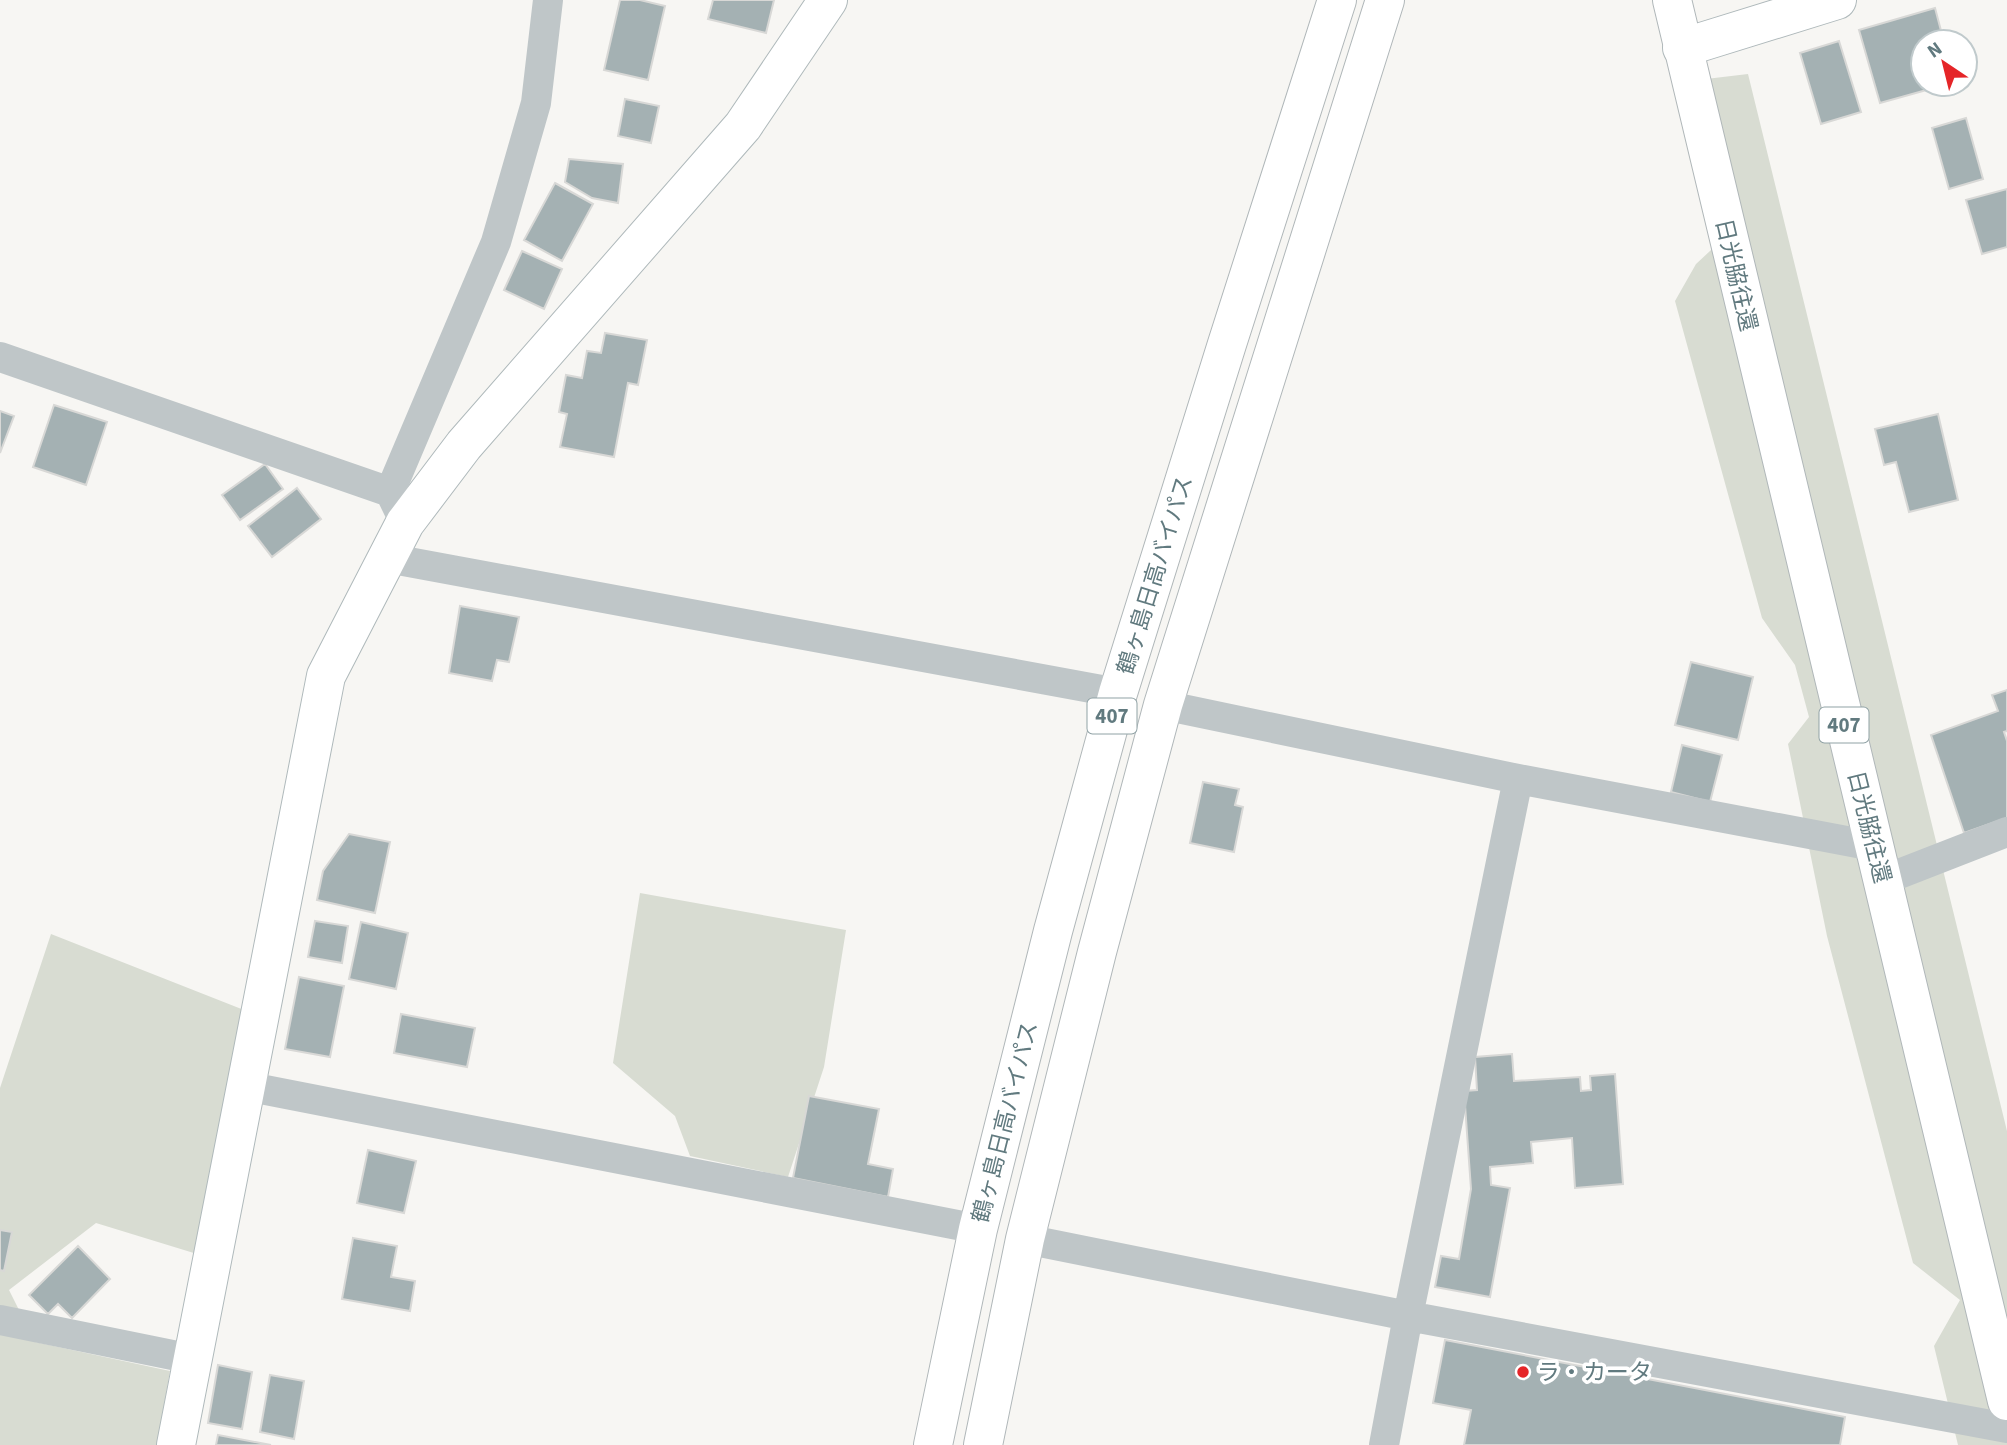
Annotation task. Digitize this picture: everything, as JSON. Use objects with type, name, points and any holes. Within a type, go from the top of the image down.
[{"type":"main road","points":[[176,1445],[326,676],[387,558],[398,508],[464,445],[743,126],[828,0]]},
{"type":"main road","name":"鶴ヶ島日高バイパス","points":[[933,1445],[978,1229],[1052,931],[1118,693],[1337,0]]},
{"type":"main road","name":"鶴ヶ島日高バイパス","points":[[983,1445],[1025,1239],[1163,705],[1385,0]]},
{"type":"main road","name":"407","points":[[1672,0],[1682,48]]},
{"type":"main road","points":[[1682,48],[1837,0]]},
{"type":"main road","name":"日光脇往還","points":[[1682,48],[2007,1401]]},
{"type":"street","points":[[0,357],[398,508],[496,242],[536,103],[548,0]]},
{"type":"street","points":[[387,558],[1118,693]]},
{"type":"street","points":[[1163,705],[1518,779],[1877,863],[2007,832]]},
{"type":"street","points":[[1384,1445],[1518,779]]},
{"type":"street","points":[[245,1086],[978,1229]]},
{"type":"street","points":[[1025,1239],[1408,1316],[2007,1429]]},
{"type":"street","points":[[0,1320],[192,1359]]},
{"type":"shaded area","points":[[1748,74],[2007,1131],[2007,1445],[1958,1445],[1934,1346],[1960,1300],[1913,1263],[1827,936],[1788,744],[1809,717],[1795,665],[1762,618],[1675,301],[1696,264],[1738,225],[1706,79]]},
{"type":"shaded area","points":[[640,893],[846,930],[824,1067],[788,1177],[690,1156],[675,1116],[613,1063]]},
{"type":"shaded area","points":[[51,934],[244,1010],[197,1254],[96,1223],[9,1290],[35,1342],[170,1371],[157,1445],[0,1445],[0,1088]]},
{"type":"building","points":[[620,0],[640,0],[665,6],[648,80],[604,70]]},
{"type":"building","points":[[713,0],[774,0],[766,33],[708,19]]},
{"type":"building","points":[[1935,8],[1940,28],[1909,28],[1909,95],[1880,103],[1859,30]]},
{"type":"building","points":[[1839,41],[1861,112],[1821,124],[1800,53]]},
{"type":"building","points":[[625,99],[659,106],[651,143],[618,136]]},
{"type":"building","points":[[1966,118],[1983,179],[1949,189],[1932,128]]},
{"type":"building","points":[[569,159],[623,164],[618,203],[592,198],[565,182]]},
{"type":"building","points":[[555,183],[593,204],[562,261],[524,240]]},
{"type":"building","points":[[2007,189],[2007,247],[1982,254],[1966,200]]},
{"type":"building","points":[[522,251],[562,269],[544,309],[504,290]]},
{"type":"building","points":[[605,333],[647,340],[638,385],[628,383],[614,457],[560,447],[567,414],[559,412],[566,375],[582,378],[587,351],[601,353]]},
{"type":"building","points":[[54,405],[107,422],[86,485],[33,467]]},
{"type":"building","points":[[0,411],[14,416],[0,453]]},
{"type":"building","points":[[1938,414],[1958,500],[1909,512],[1896,462],[1884,465],[1875,429]]},
{"type":"building","points":[[265,464],[283,489],[240,520],[222,495]]},
{"type":"building","points":[[297,488],[321,519],[272,557],[248,526]]},
{"type":"building","points":[[460,606],[519,617],[509,662],[497,660],[492,681],[449,673]]},
{"type":"building","points":[[1691,662],[1753,677],[1738,740],[1675,725]]},
{"type":"building","points":[[2007,690],[2007,731],[2004,732],[2007,741],[2007,818],[1964,833],[1931,735],[1998,711],[1992,695]]},
{"type":"building","points":[[1682,745],[1722,755],[1710,802],[1671,792]]},
{"type":"building","points":[[1203,782],[1239,789],[1235,805],[1243,807],[1234,852],[1190,843]]},
{"type":"building","points":[[349,834],[390,842],[375,913],[317,900],[323,871]]},
{"type":"building","points":[[315,921],[348,926],[342,963],[308,957]]},
{"type":"building","points":[[361,922],[408,933],[396,989],[349,979]]},
{"type":"building","points":[[299,977],[344,986],[330,1057],[285,1049]]},
{"type":"building","points":[[401,1014],[475,1028],[467,1067],[394,1053]]},
{"type":"building","points":[[1512,1054],[1514,1081],[1580,1077],[1581,1091],[1591,1090],[1590,1076],[1615,1074],[1623,1184],[1575,1188],[1572,1138],[1531,1142],[1533,1163],[1490,1167],[1491,1185],[1510,1188],[1490,1297],[1435,1287],[1441,1256],[1459,1259],[1471,1189],[1464,1091],[1477,1090],[1475,1057]]},
{"type":"building","points":[[809,1096],[879,1109],[868,1164],[893,1169],[888,1197],[793,1178]]},
{"type":"building","points":[[368,1150],[416,1161],[404,1213],[357,1203]]},
{"type":"building","points":[[0,1230],[12,1232],[4,1271],[0,1270]]},
{"type":"building","points":[[353,1238],[397,1246],[391,1277],[415,1281],[410,1311],[342,1299]]},
{"type":"building","points":[[78,1246],[110,1279],[72,1318],[58,1304],[48,1314],[29,1295]]},
{"type":"building","name":"ラ・カータ","points":[[1445,1340],[1845,1417],[1840,1445],[1464,1445],[1471,1410],[1433,1403]]},
{"type":"building","points":[[218,1365],[252,1372],[242,1429],[208,1423]]},
{"type":"building","points":[[270,1375],[304,1381],[294,1439],[260,1432]]},
{"type":"building","points":[[218,1435],[271,1445],[216,1445]]},
{"type":"place","name":"ラ・カータ","points":[[1523,1372]]}]
